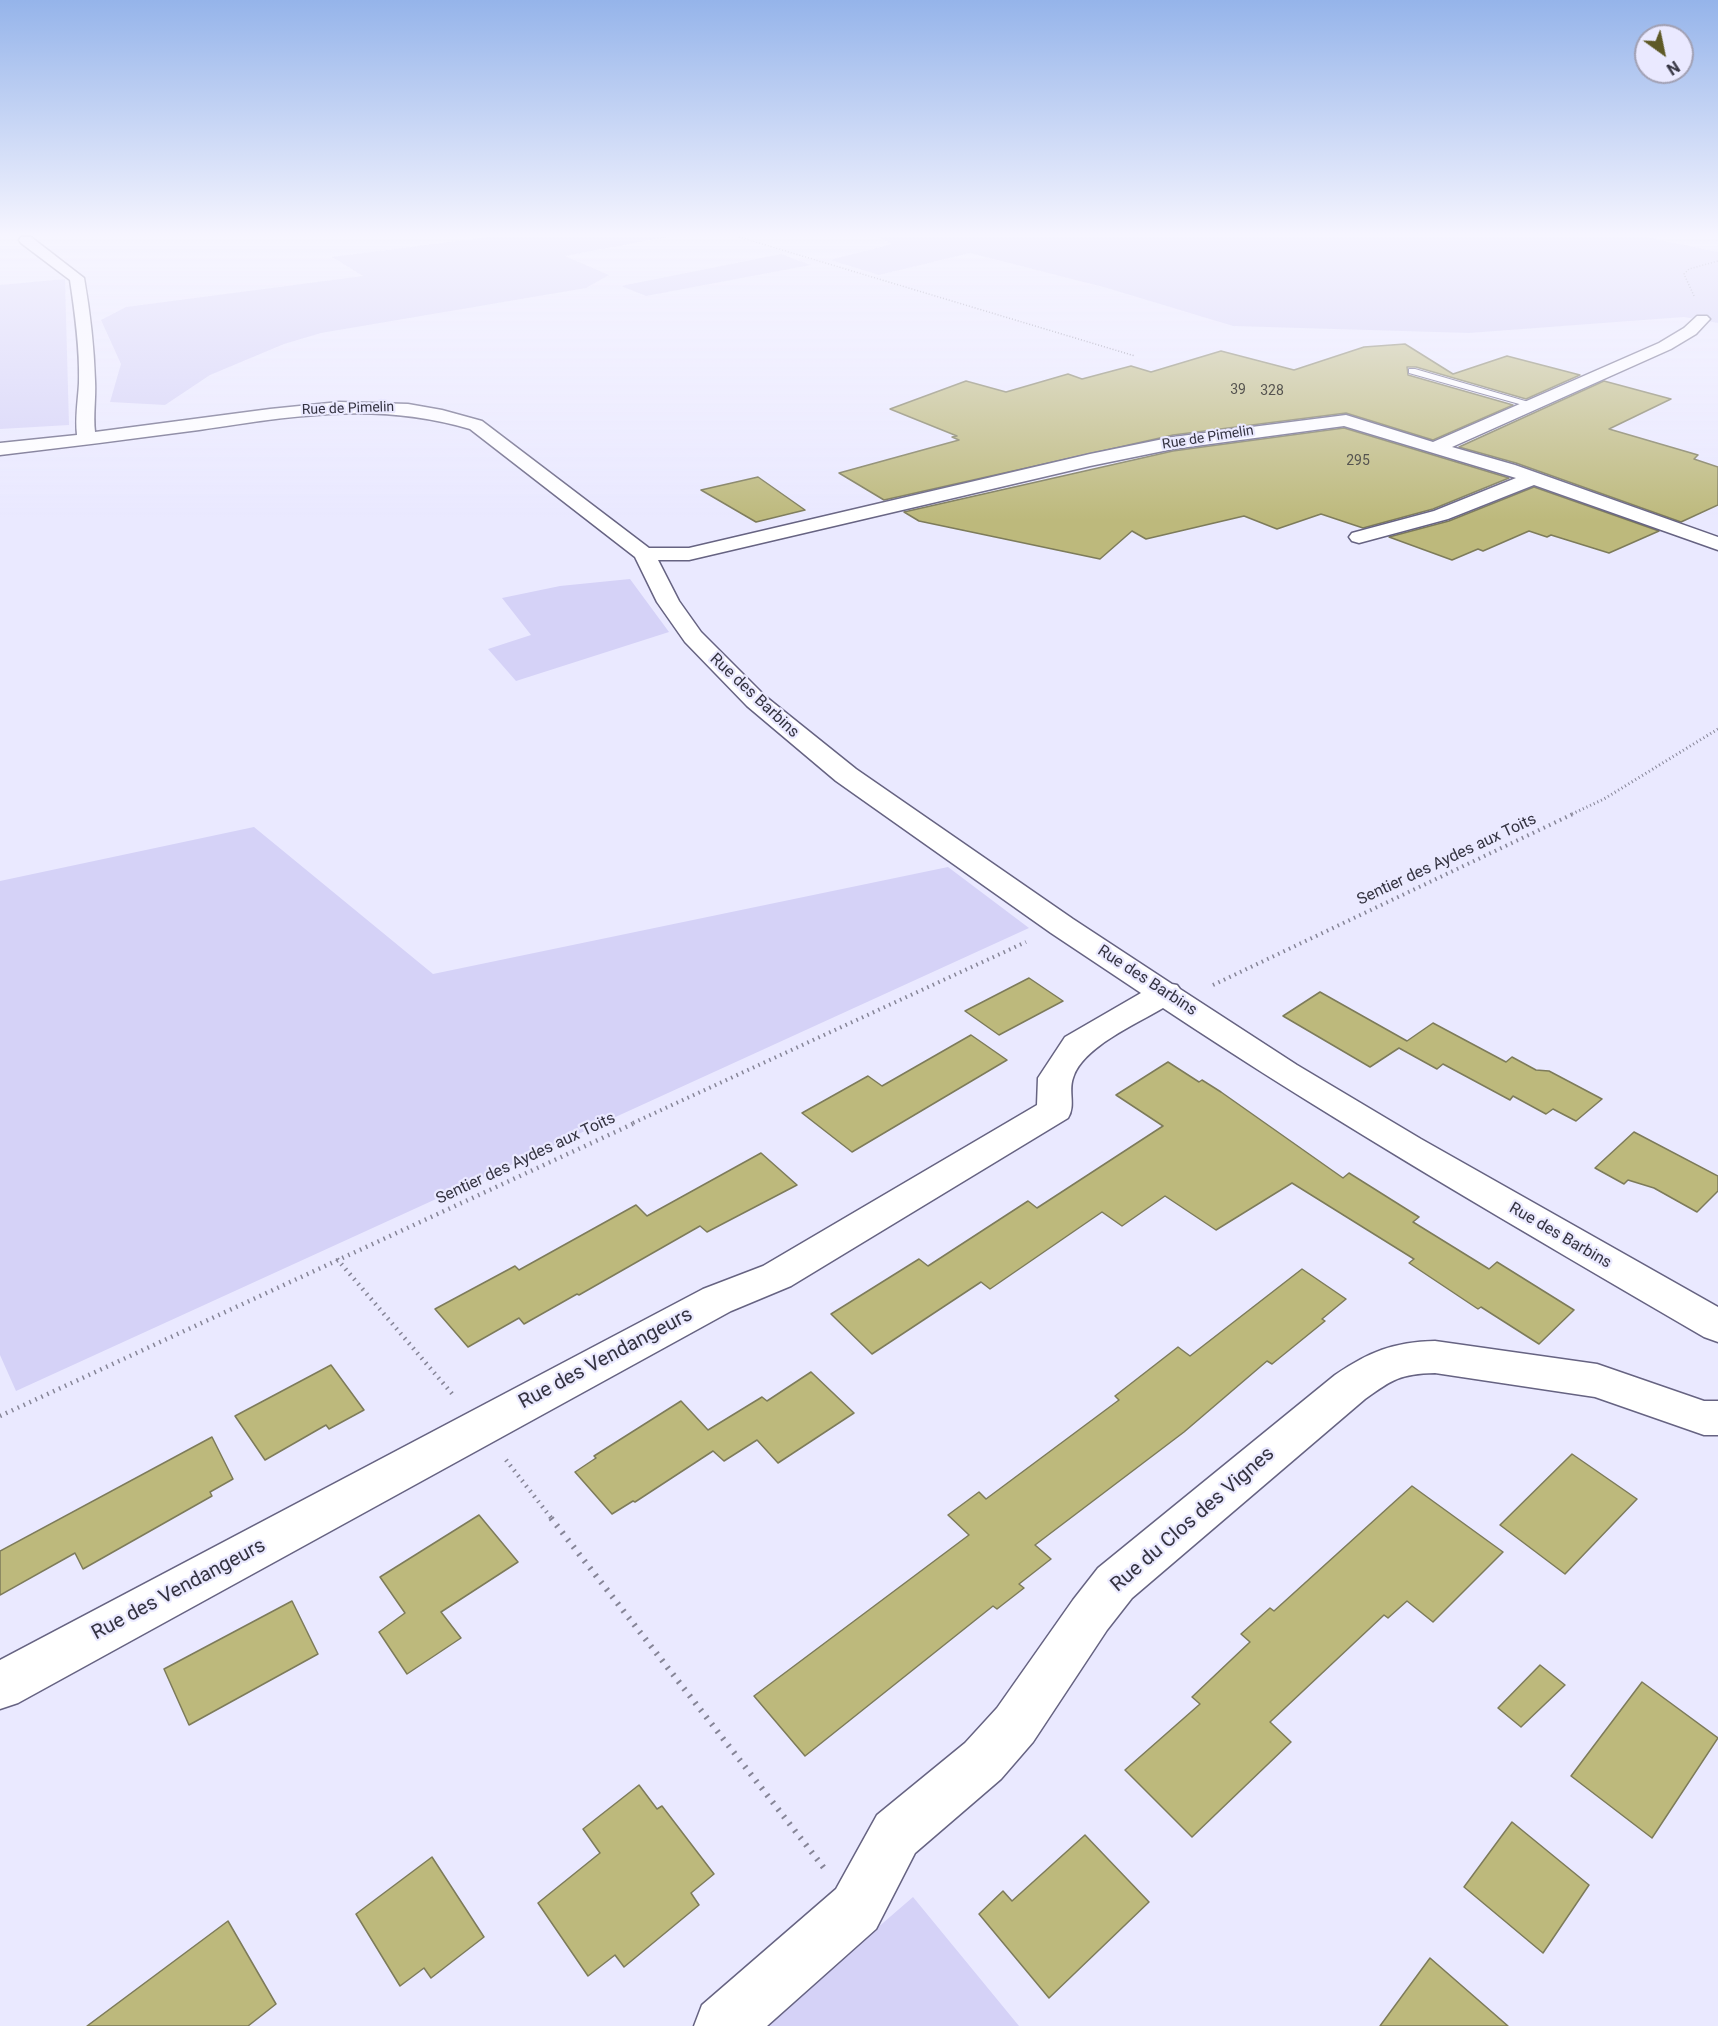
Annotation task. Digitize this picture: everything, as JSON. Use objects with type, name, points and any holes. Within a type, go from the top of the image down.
[{"type":"street","points":[[82,332],[87,383],[84,413],[87,440]]},
{"type":"street","points":[[1436,447],[1665,346],[1689,332]]},
{"type":"street","name":"Rue de Pimelin","points":[[0,449],[87,440],[295,411],[344,407],[379,406],[447,415],[476,425],[648,560],[689,554],[1090,460],[1173,443],[1346,420],[1534,478],[1718,544]]},
{"type":"street","points":[[1359,537],[1442,515],[1534,478]]},
{"type":"street","name":"Rue des Barbins","points":[[648,560],[668,602],[693,638],[756,701],[846,775],[1062,926],[1285,1073],[1408,1148],[1718,1326]]},
{"type":"street","name":"Rue des Vendangeurs","points":[[0,1686],[717,1300],[777,1276],[1055,1110],[1055,1078],[1077,1045],[1172,997]]},
{"type":"street","name":"Rue du Clos des Vignes","points":[[723,2026],[856,1909],[896,1834],[983,1761],[1015,1725],[1090,1615],[1115,1583],[1350,1387],[1376,1369],[1406,1358],[1435,1357],[1554,1373],[1597,1381],[1704,1418],[1718,1418]]},
{"type":"lane","points":[[1412,371],[1534,405]]},
{"type":"path","points":[[1054,332],[1135,356]]},
{"type":"path","name":"Sentier des Aydes aux Toits","points":[[1172,997],[1604,799],[1718,729]]},
{"type":"path","name":"Sentier des Aydes aux Toits","points":[[0,1416],[1062,926]]},
{"type":"path","points":[[337,1259],[480,1427],[856,1909]]},
{"type":"shaded area","points":[[0,332],[66,332],[69,425],[0,429]]},
{"type":"shaded area","points":[[106,332],[330,332],[284,344],[210,375],[165,405],[110,402],[121,364]]},
{"type":"shaded area","points":[[1420,332],[1489,332],[1469,333]]},
{"type":"shaded area","points":[[630,579],[669,632],[516,681],[488,649],[531,635],[502,598],[560,586]]},
{"type":"shaded area","points":[[254,827],[433,974],[948,867],[1029,928],[16,1391],[0,1355],[0,881]]},
{"type":"shaded area","points":[[913,1897],[1019,2026],[764,2026]]},
{"type":"building","points":[[1405,344],[1453,374],[1507,356],[1580,375],[1526,399],[1416,367],[1407,367],[1408,375],[1513,405],[1433,440],[1346,413],[1173,435],[884,500],[839,473],[959,440],[952,437],[957,436],[890,409],[966,381],[1006,392],[1068,374],[1082,379],[1131,366],[1151,372],[1221,351],[1294,370],[1364,347]]},
{"type":"building","points":[[1604,381],[1671,399],[1609,429],[1698,455],[1694,459],[1718,467],[1718,505],[1681,522],[1516,463],[1459,447]]},
{"type":"building","points":[[1344,428],[1509,478],[1433,509],[1363,528],[1321,514],[1277,529],[1244,516],[1146,539],[1132,531],[1100,559],[919,521],[904,512],[1173,451]]},
{"type":"building","points":[[758,477],[805,510],[756,522],[701,490]]},
{"type":"building","points":[[1534,487],[1659,531],[1609,553],[1551,535],[1547,537],[1529,531],[1483,551],[1478,549],[1452,560],[1389,537],[1449,521]]},
{"type":"building","points":[[1029,978],[1063,1001],[999,1035],[965,1011]]},
{"type":"building","points":[[1320,992],[1407,1041],[1433,1023],[1506,1062],[1512,1057],[1536,1070],[1549,1071],[1602,1099],[1576,1121],[1553,1109],[1546,1114],[1513,1096],[1510,1100],[1443,1064],[1437,1069],[1399,1048],[1370,1067],[1283,1016]]},
{"type":"building","points":[[971,1035],[1007,1060],[852,1152],[802,1113],[868,1076],[882,1086]]},
{"type":"building","points":[[1168,1062],[1199,1082],[1202,1080],[1221,1092],[1343,1178],[1349,1173],[1419,1217],[1413,1222],[1489,1269],[1497,1262],[1574,1310],[1539,1344],[1481,1307],[1478,1309],[1409,1263],[1414,1259],[1292,1183],[1216,1230],[1165,1196],[1122,1226],[1102,1212],[990,1289],[981,1282],[872,1354],[831,1314],[919,1259],[928,1266],[1028,1201],[1037,1208],[1163,1126],[1116,1095]]},
{"type":"building","points":[[1634,1132],[1718,1176],[1718,1191],[1697,1212],[1654,1188],[1628,1180],[1624,1184],[1595,1168]]},
{"type":"building","points":[[761,1153],[797,1185],[707,1232],[700,1226],[524,1324],[519,1318],[468,1347],[435,1309],[515,1266],[519,1270],[636,1205],[647,1216]]},
{"type":"building","points":[[1302,1269],[1346,1299],[1322,1319],[1325,1321],[1272,1364],[1267,1361],[1184,1432],[1035,1545],[1051,1559],[1019,1584],[1024,1588],[997,1609],[993,1606],[805,1756],[754,1696],[969,1535],[948,1515],[979,1492],[986,1499],[1119,1400],[1115,1396],[1178,1347],[1190,1356]]},
{"type":"building","points":[[331,1365],[364,1410],[329,1429],[326,1425],[265,1460],[235,1416]]},
{"type":"building","points":[[811,1372],[854,1413],[778,1463],[757,1440],[724,1461],[713,1451],[635,1502],[633,1501],[612,1514],[575,1472],[596,1458],[594,1456],[681,1401],[708,1430],[762,1397],[767,1401]]},
{"type":"building","points":[[212,1437],[233,1479],[210,1492],[212,1496],[83,1569],[75,1553],[0,1595],[0,1551]]},
{"type":"building","points":[[1572,1454],[1637,1499],[1565,1574],[1500,1525]]},
{"type":"building","points":[[1412,1486],[1503,1552],[1433,1622],[1407,1601],[1388,1618],[1384,1615],[1270,1722],[1291,1742],[1192,1837],[1125,1770],[1200,1704],[1192,1697],[1250,1642],[1241,1634],[1270,1608],[1274,1611]]},
{"type":"building","points":[[479,1515],[518,1562],[441,1612],[461,1638],[407,1674],[379,1632],[405,1613],[380,1577]]},
{"type":"building","points":[[292,1601],[318,1654],[189,1725],[164,1669]]},
{"type":"building","points":[[1540,1665],[1565,1685],[1521,1727],[1498,1708]]},
{"type":"building","points":[[1642,1682],[1718,1738],[1652,1838],[1571,1776]]},
{"type":"building","points":[[639,1785],[657,1809],[662,1806],[714,1874],[691,1893],[699,1905],[624,1967],[615,1955],[588,1976],[538,1903],[600,1853],[583,1829]]},
{"type":"building","points":[[1512,1822],[1589,1885],[1543,1953],[1464,1887]]},
{"type":"building","points":[[1085,1835],[1149,1902],[1049,1998],[979,1914],[1003,1891],[1012,1901]]},
{"type":"building","points":[[432,1857],[484,1937],[431,1978],[424,1968],[400,1986],[356,1914]]},
{"type":"building","points":[[228,1921],[276,2004],[248,2026],[87,2026]]},
{"type":"building","points":[[1430,1958],[1508,2026],[1380,2026]]}]
